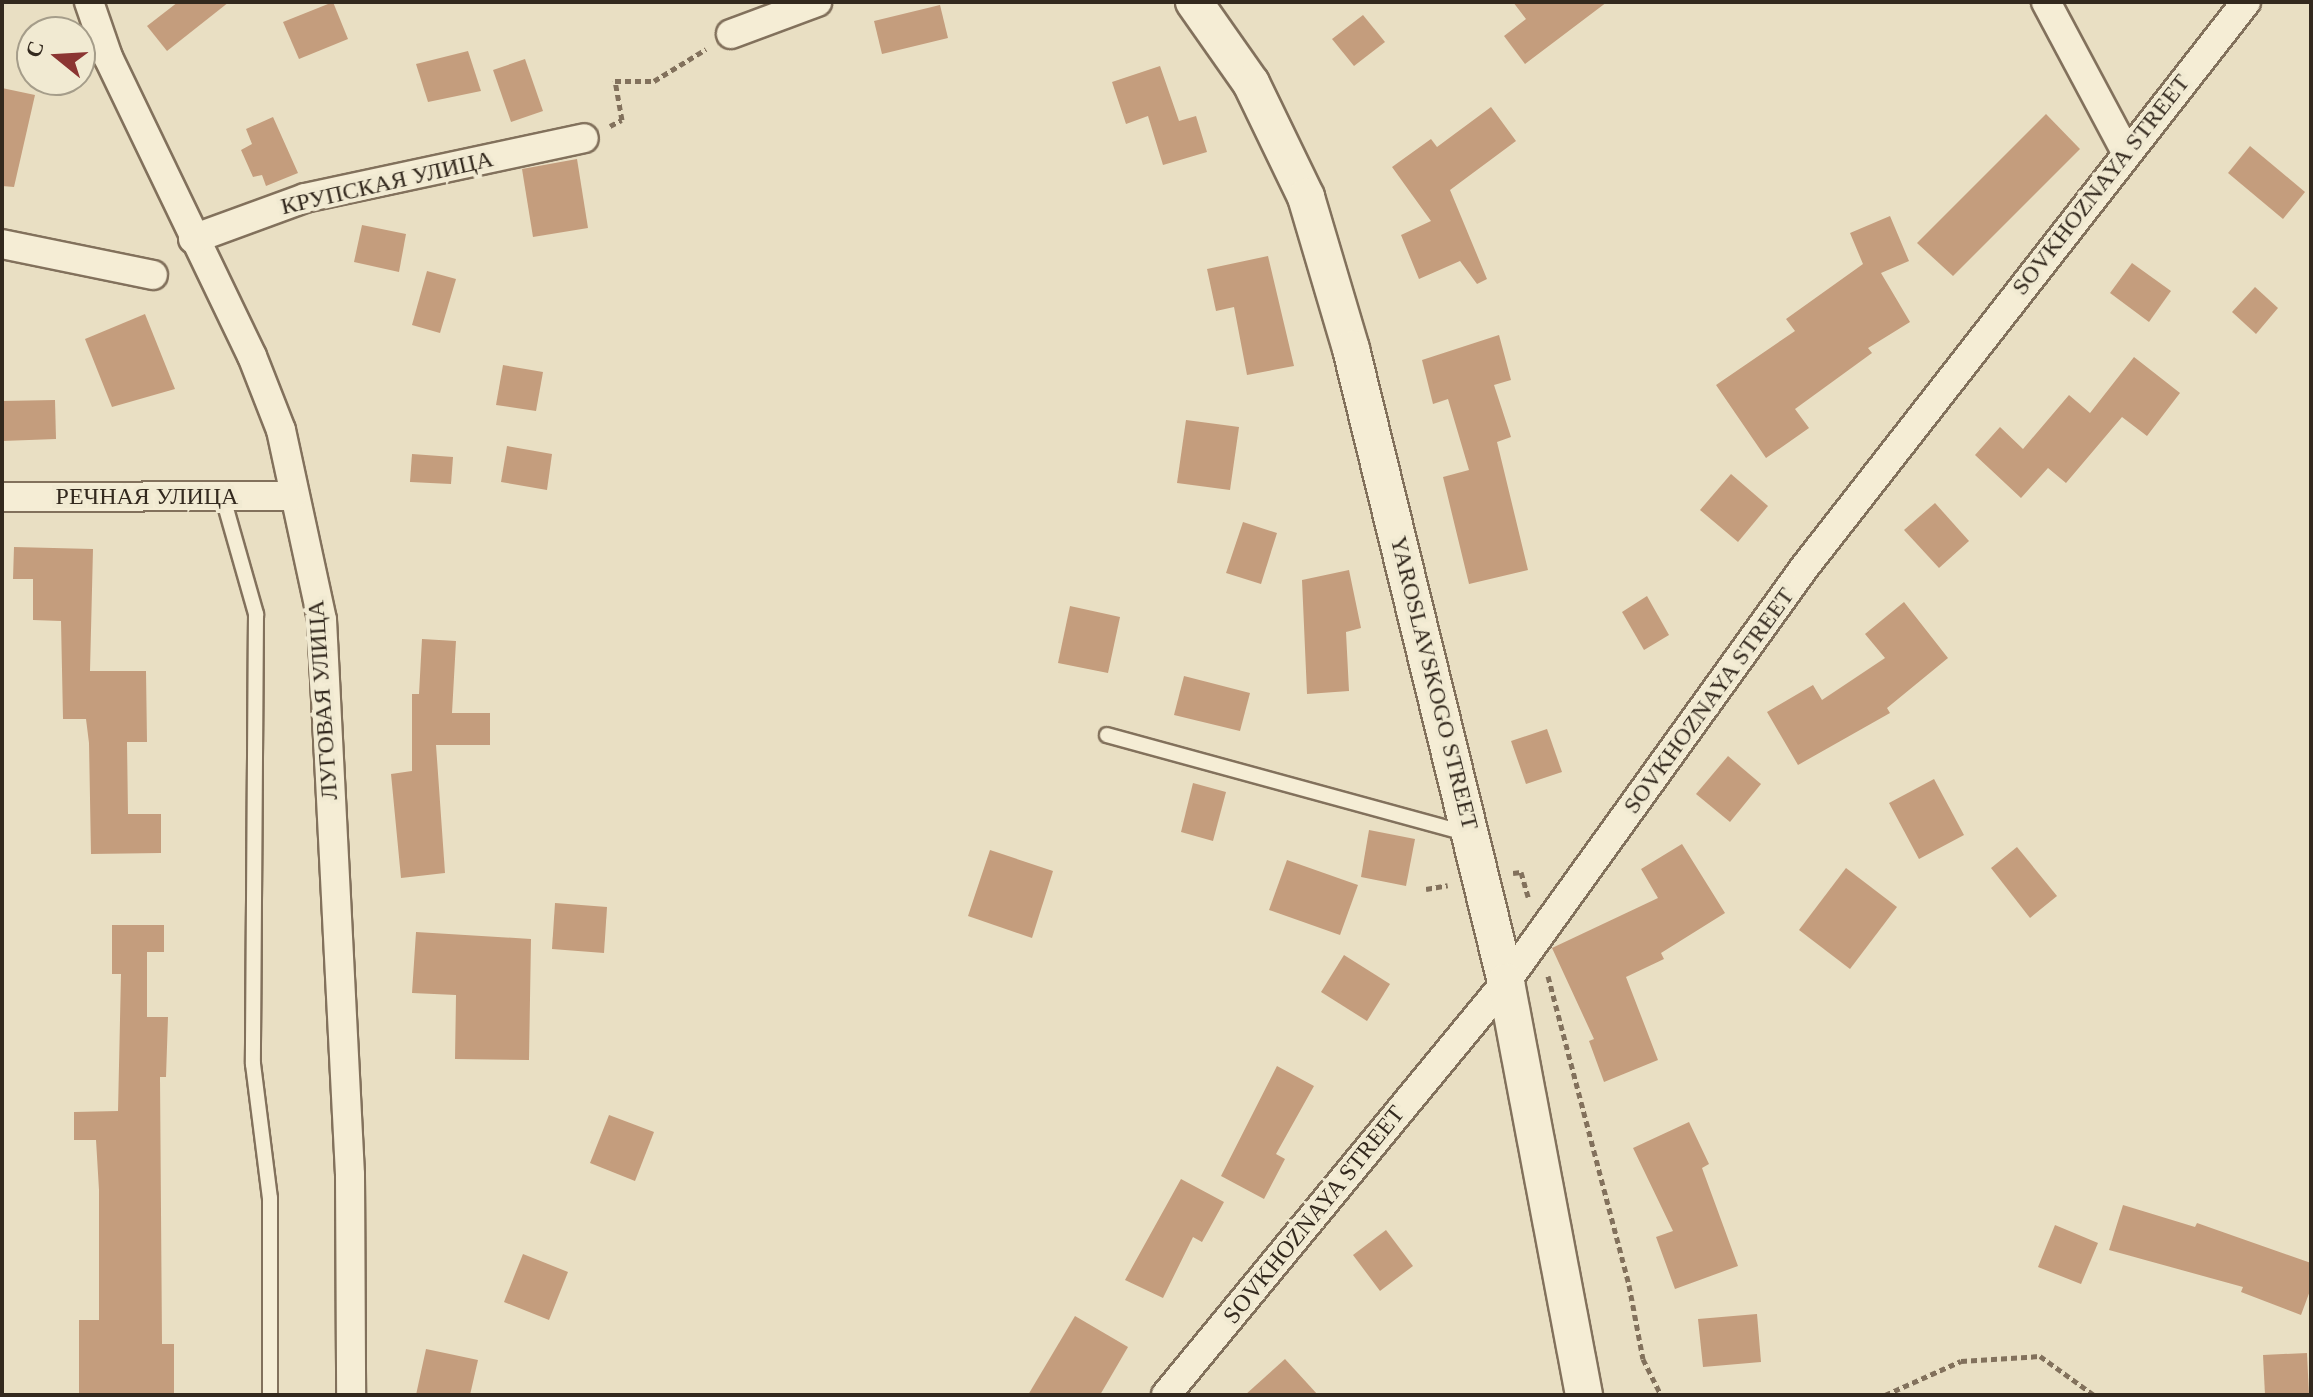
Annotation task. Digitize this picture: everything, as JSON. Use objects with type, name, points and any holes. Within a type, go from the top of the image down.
[{"type":"street","name":"ЛУГОВАЯ УЛИЦА","points":[[89,2],[108,57],[252,356],[281,430],[292,496],[322,620],[350,1175],[351,1395]]},
{"type":"street","points":[[731,34],[817,2]]},
{"type":"street","name":"YAROSLAVSKOGO STREET","points":[[1194,2],[1251,83],[1306,197],[1351,349],[1506,982],[1584,1395]]},
{"type":"street","points":[[2046,2],[2126,152]]},
{"type":"street","name":"SOVKHOZNAYA STREET","points":[[1166,1395],[1506,982],[1804,568],[2246,2]]},
{"type":"street","name":"КРУПСКАЯ УЛИЦА","points":[[193,239],[305,198],[584,138]]},
{"type":"street","points":[[2,244],[153,275]]},
{"type":"street","name":"РЕЧНАЯ УЛИЦА","points":[[2,497],[292,496]]},
{"type":"lane","points":[[223,498],[256,614],[253,1064],[270,1198],[270,1395]]},
{"type":"lane","points":[[1107,735],[1472,835]]},
{"type":"path","points":[[584,138],[622,120],[615,81],[654,81],[731,34]]},
{"type":"path","points":[[1426,889],[1521,872],[1626,1271],[1643,1359],[1661,1395]]},
{"type":"path","points":[[1885,1395],[1961,1361],[2040,1356],[2094,1395]]},
{"type":"building","points":[[178,2],[229,2],[167,51],[147,26]]},
{"type":"building","points":[[333,2],[348,39],[299,59],[283,22]]},
{"type":"building","points":[[1513,2],[1607,2],[1525,64],[1504,36],[1526,19]]},
{"type":"building","points":[[940,5],[948,38],[882,54],[874,21]]},
{"type":"building","points":[[1363,15],[1385,42],[1354,66],[1332,39]]},
{"type":"building","points":[[468,51],[481,91],[428,102],[416,64]]},
{"type":"building","points":[[525,59],[543,111],[511,122],[493,70]]},
{"type":"building","points":[[1160,66],[1179,121],[1196,116],[1207,152],[1163,165],[1148,116],[1126,124],[1112,82]]},
{"type":"building","points":[[2,88],[16,91],[16,96],[35,96],[14,187],[2,186]]},
{"type":"building","points":[[1491,107],[1516,141],[1450,190],[1487,279],[1477,284],[1460,261],[1419,279],[1401,235],[1431,221],[1392,167],[1431,139],[1437,147]]},
{"type":"building","points":[[2046,114],[2080,149],[1953,276],[1917,243]]},
{"type":"building","points":[[273,117],[298,173],[266,186],[262,175],[253,177],[241,150],[252,144],[246,129]]},
{"type":"building","points":[[2250,146],[2305,192],[2283,219],[2228,173]]},
{"type":"building","points":[[577,159],[588,228],[533,237],[522,169]]},
{"type":"building","points":[[1890,216],[1909,261],[1881,273],[1910,322],[1868,348],[1872,353],[1795,409],[1809,428],[1766,458],[1716,385],[1795,331],[1786,319],[1863,264],[1850,233]]},
{"type":"building","points":[[362,225],[406,234],[399,272],[354,262]]},
{"type":"building","points":[[1268,256],[1294,366],[1247,375],[1234,307],[1216,311],[1207,269]]},
{"type":"building","points":[[2132,263],[2171,291],[2149,322],[2110,293]]},
{"type":"building","points":[[427,271],[456,279],[440,333],[412,325]]},
{"type":"building","points":[[2255,287],[2278,308],[2256,334],[2232,312]]},
{"type":"building","points":[[145,314],[175,389],[112,407],[85,339]]},
{"type":"building","points":[[1499,335],[1511,380],[1494,385],[1511,437],[1497,442],[1528,570],[1469,584],[1443,477],[1469,470],[1448,399],[1433,404],[1422,360]]},
{"type":"building","points":[[2134,357],[2180,393],[2147,436],[2122,417],[2066,483],[2048,468],[2021,498],[1975,455],[2000,427],[2023,449],[2069,395],[2090,413]]},
{"type":"building","points":[[503,365],[543,372],[536,411],[496,405]]},
{"type":"building","points":[[55,400],[56,439],[2,441],[2,401]]},
{"type":"building","points":[[1186,420],[1239,427],[1230,490],[1177,483]]},
{"type":"building","points":[[507,446],[552,454],[547,490],[501,482]]},
{"type":"building","points":[[412,454],[453,457],[451,484],[410,482]]},
{"type":"building","points":[[1731,474],[1768,506],[1738,542],[1700,510]]},
{"type":"building","points":[[1935,503],[1969,541],[1939,568],[1904,530]]},
{"type":"building","points":[[1243,522],[1277,533],[1261,584],[1226,573]]},
{"type":"building","points":[[14,547],[93,549],[90,671],[146,671],[147,742],[127,742],[128,814],[161,814],[161,853],[91,854],[86,719],[63,719],[61,621],[33,620],[33,579],[13,579]]},
{"type":"building","points":[[1349,570],[1361,628],[1346,632],[1349,691],[1307,694],[1302,580]]},
{"type":"building","points":[[1647,596],[1669,635],[1644,650],[1622,612]]},
{"type":"building","points":[[1904,602],[1948,658],[1887,708],[1890,713],[1798,765],[1767,712],[1813,685],[1822,700],[1885,658],[1865,634]]},
{"type":"building","points":[[1070,606],[1120,617],[1108,673],[1058,663]]},
{"type":"building","points":[[422,639],[456,641],[452,713],[490,713],[490,745],[436,745],[445,873],[401,878],[391,774],[412,771],[412,694],[419,694]]},
{"type":"building","points":[[1184,676],[1250,693],[1240,731],[1174,715]]},
{"type":"building","points":[[1547,729],[1562,772],[1526,784],[1511,741]]},
{"type":"building","points":[[1728,756],[1761,784],[1730,822],[1696,794]]},
{"type":"building","points":[[1934,779],[1964,835],[1919,859],[1889,803]]},
{"type":"building","points":[[1193,783],[1226,792],[1213,841],[1181,832]]},
{"type":"building","points":[[1369,830],[1415,839],[1406,886],[1361,877]]},
{"type":"building","points":[[1682,844],[1725,913],[1661,953],[1664,959],[1626,977],[1658,1060],[1604,1082],[1589,1041],[1594,1039],[1552,948],[1658,898],[1641,869]]},
{"type":"building","points":[[2017,847],[2057,896],[2030,918],[1991,868]]},
{"type":"building","points":[[990,850],[1053,871],[1032,938],[968,916]]},
{"type":"building","points":[[1287,860],[1358,885],[1340,935],[1269,910]]},
{"type":"building","points":[[1846,868],[1897,907],[1850,969],[1799,930]]},
{"type":"building","points":[[555,903],[607,907],[604,953],[552,949]]},
{"type":"building","points":[[112,925],[164,925],[164,952],[147,952],[147,1017],[168,1017],[166,1077],[160,1077],[162,1344],[174,1344],[174,1395],[79,1395],[79,1320],[99,1320],[99,1190],[96,1140],[74,1140],[74,1112],[118,1111],[121,974],[112,974]]},
{"type":"building","points":[[416,932],[531,939],[529,1060],[455,1059],[456,995],[412,993]]},
{"type":"building","points":[[1344,955],[1390,984],[1367,1021],[1321,992]]},
{"type":"building","points":[[1277,1066],[1314,1086],[1276,1154],[1285,1159],[1264,1199],[1221,1176]]},
{"type":"building","points":[[609,1115],[654,1132],[635,1181],[590,1163]]},
{"type":"building","points":[[1689,1122],[1709,1164],[1702,1168],[1738,1266],[1675,1289],[1656,1237],[1673,1231],[1633,1148]]},
{"type":"building","points":[[1181,1179],[1224,1202],[1202,1242],[1193,1237],[1163,1298],[1125,1280]]},
{"type":"building","points":[[2123,1205],[2195,1227],[2197,1223],[2311,1263],[2311,1288],[2301,1315],[2241,1292],[2243,1287],[2109,1250]]},
{"type":"building","points":[[2055,1225],[2098,1243],[2081,1284],[2038,1267]]},
{"type":"building","points":[[1386,1230],[1413,1266],[1380,1291],[1353,1255]]},
{"type":"building","points":[[523,1254],[568,1272],[549,1320],[504,1302]]},
{"type":"building","points":[[1757,1314],[1761,1362],[1703,1367],[1698,1319]]},
{"type":"building","points":[[1075,1316],[1128,1347],[1100,1395],[1028,1395]]},
{"type":"building","points":[[426,1349],[478,1360],[470,1395],[416,1395]]},
{"type":"building","points":[[2307,1353],[2309,1395],[2265,1395],[2263,1355]]},
{"type":"building","points":[[1285,1359],[1318,1395],[1245,1395]]}]
